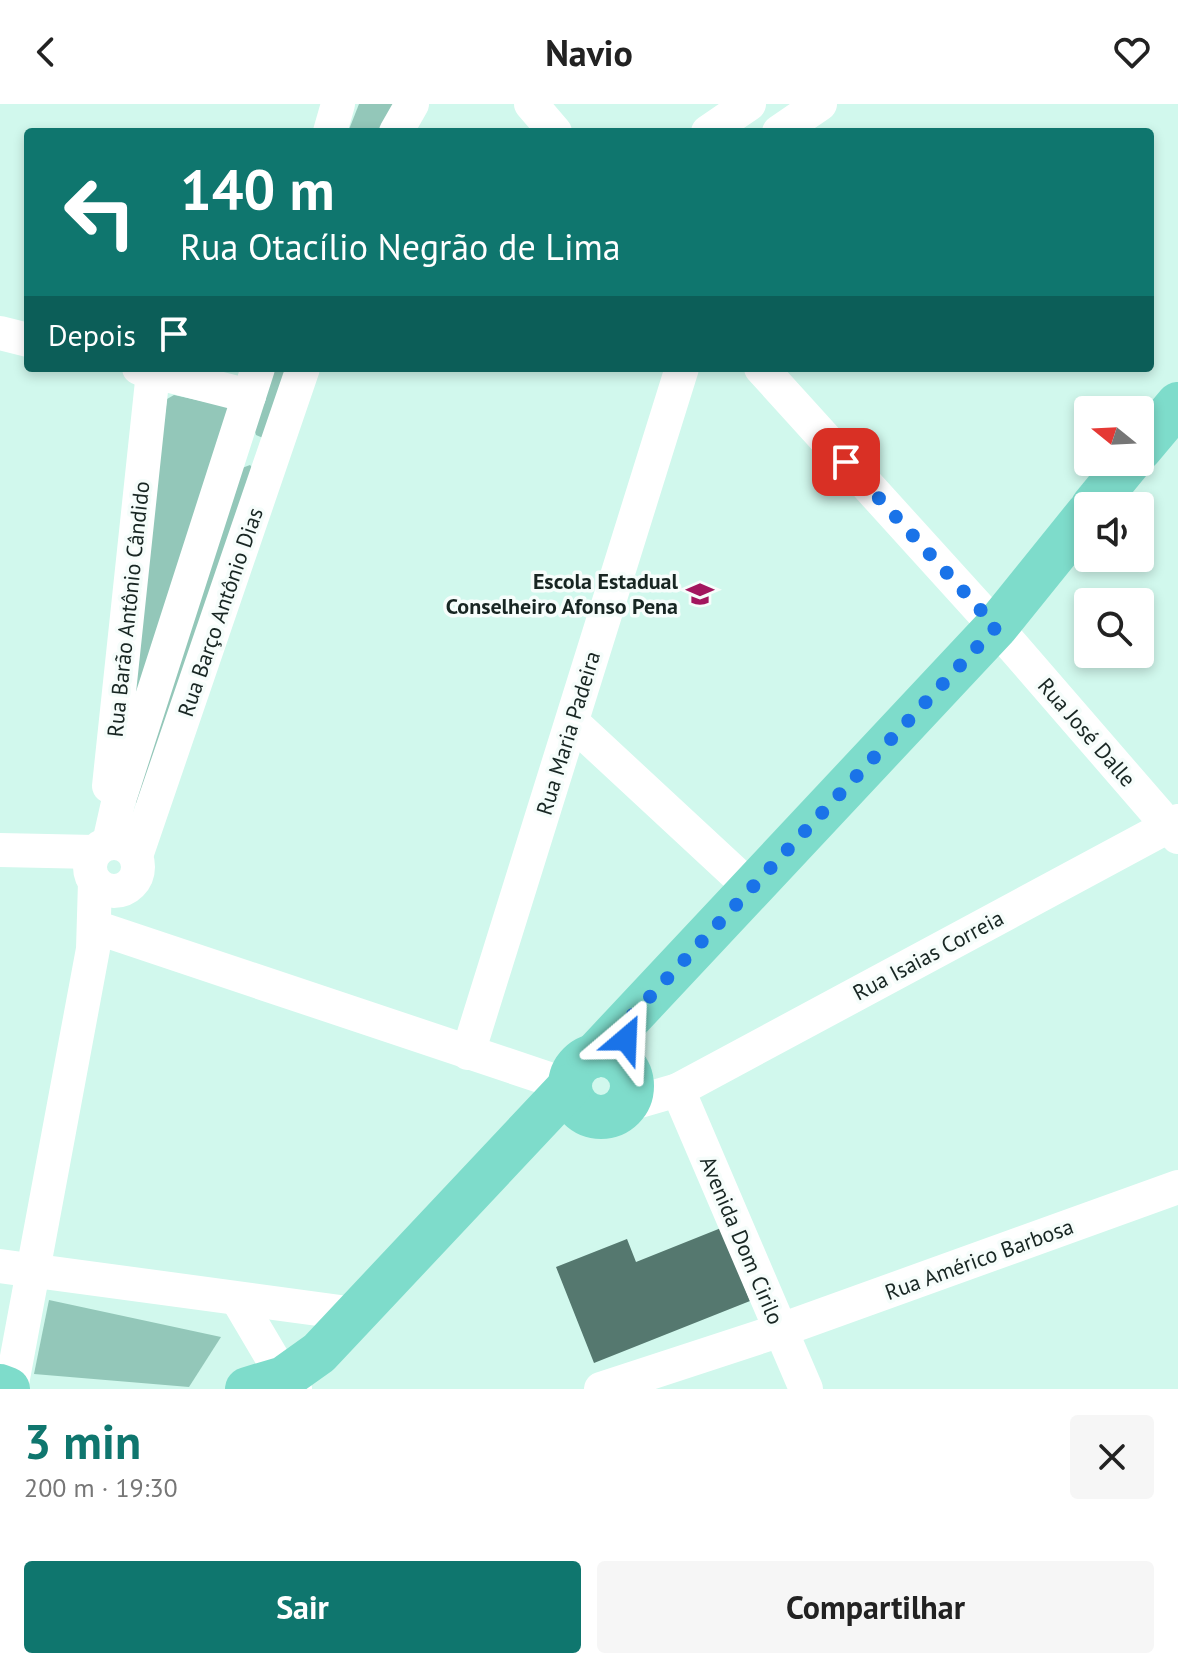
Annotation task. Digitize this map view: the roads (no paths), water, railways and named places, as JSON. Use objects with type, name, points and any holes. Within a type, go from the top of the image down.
[{"type":"main road","points":[[1154,432],[1178,404]]},
{"type":"main road","points":[[1104,492],[1118,476]]},
{"type":"main road","points":[[617,1111],[595,1117],[582,1111],[574,1100],[631,1017],[996,627],[1074,530]]},
{"type":"main road","points":[[276,1385],[319,1353],[595,1068]]},
{"type":"main road","points":[[488,1177],[617,1111]]},
{"type":"main road","points":[[0,1386],[9,1389]]},
{"type":"street","points":[[331,128],[338,104]]},
{"type":"street","points":[[398,128],[412,104]]},
{"type":"street","points":[[531,104],[552,128]]},
{"type":"street","points":[[714,128],[749,104]]},
{"type":"street","points":[[785,128],[820,104]]},
{"type":"street","points":[[0,333],[24,339]]},
{"type":"street","name":"Rua Barão Antônio Cândido","points":[[108,863],[146,372]]},
{"type":"street","points":[[164,372],[254,382]]},
{"type":"street","name":"Rua Barço Antônio Dias","points":[[108,863],[274,456],[302,372]]},
{"type":"street","name":"Rua Maria Padeira","points":[[468,1053],[681,372]]},
{"type":"street","name":"Rua José Dalle","points":[[765,372],[1175,828]]},
{"type":"street","name":"Rua Barço Antônio Dias","points":[[9,1389],[15,1268],[98,939],[118,803],[254,382]]},
{"type":"street","points":[[233,442],[274,456]]},
{"type":"street","points":[[572,722],[752,889]]},
{"type":"street","name":"Rua Isaias Correia","points":[[617,1111],[678,1090],[1175,828]]},
{"type":"street","points":[[8,851],[108,863]]},
{"type":"street","points":[[98,939],[468,1053],[595,1068]]},
{"type":"street","name":"Avenida Dom Cirilo","points":[[678,1090],[806,1389]]},
{"type":"street","name":"Rua Américo Barbosa","points":[[601,1389],[781,1330],[1178,1187]]},
{"type":"street","points":[[15,1268],[355,1314]]},
{"type":"street","points":[[238,1300],[276,1385]]},
{"type":"place","name":"Escola Estadual Conselheiro Afonso Pena","points":[[700,594]]}]
